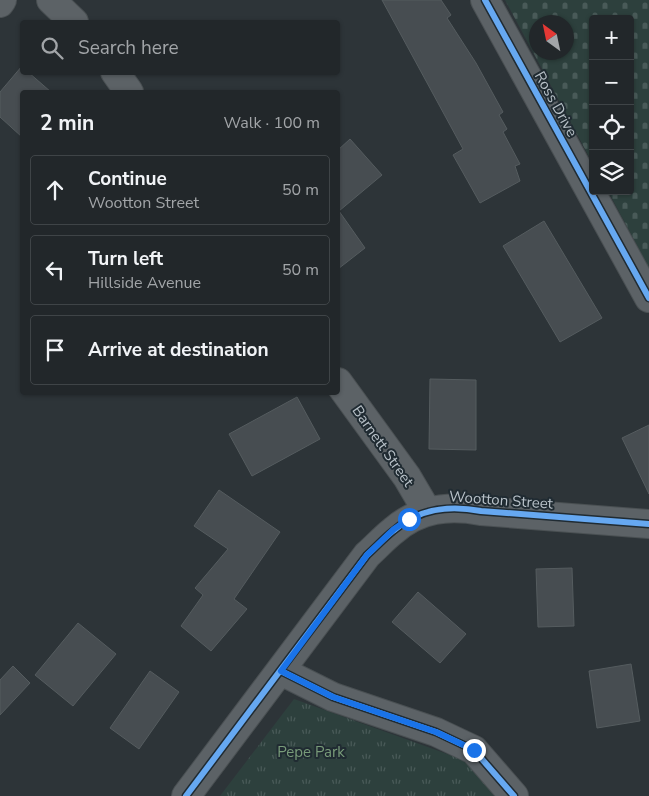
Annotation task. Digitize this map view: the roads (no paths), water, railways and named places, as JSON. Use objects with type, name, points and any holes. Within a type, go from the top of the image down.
[{"type":"street","points":[[51,0],[72,20]]},
{"type":"street","name":"Ross Drive","points":[[485,0],[649,298]]},
{"type":"street","points":[[117,75],[128,90]]},
{"type":"street","name":"Barnett Street","points":[[340,385],[407,477],[428,511]]},
{"type":"street","name":"Wootton Street","points":[[186,796],[367,555],[394,529],[409,519],[428,511],[444,508],[463,508],[649,524]]},
{"type":"street","points":[[281,671],[333,697],[436,732],[474,750],[514,796]]},
{"type":"park label","name":"Pepe Park","points":[[311,752]]}]
